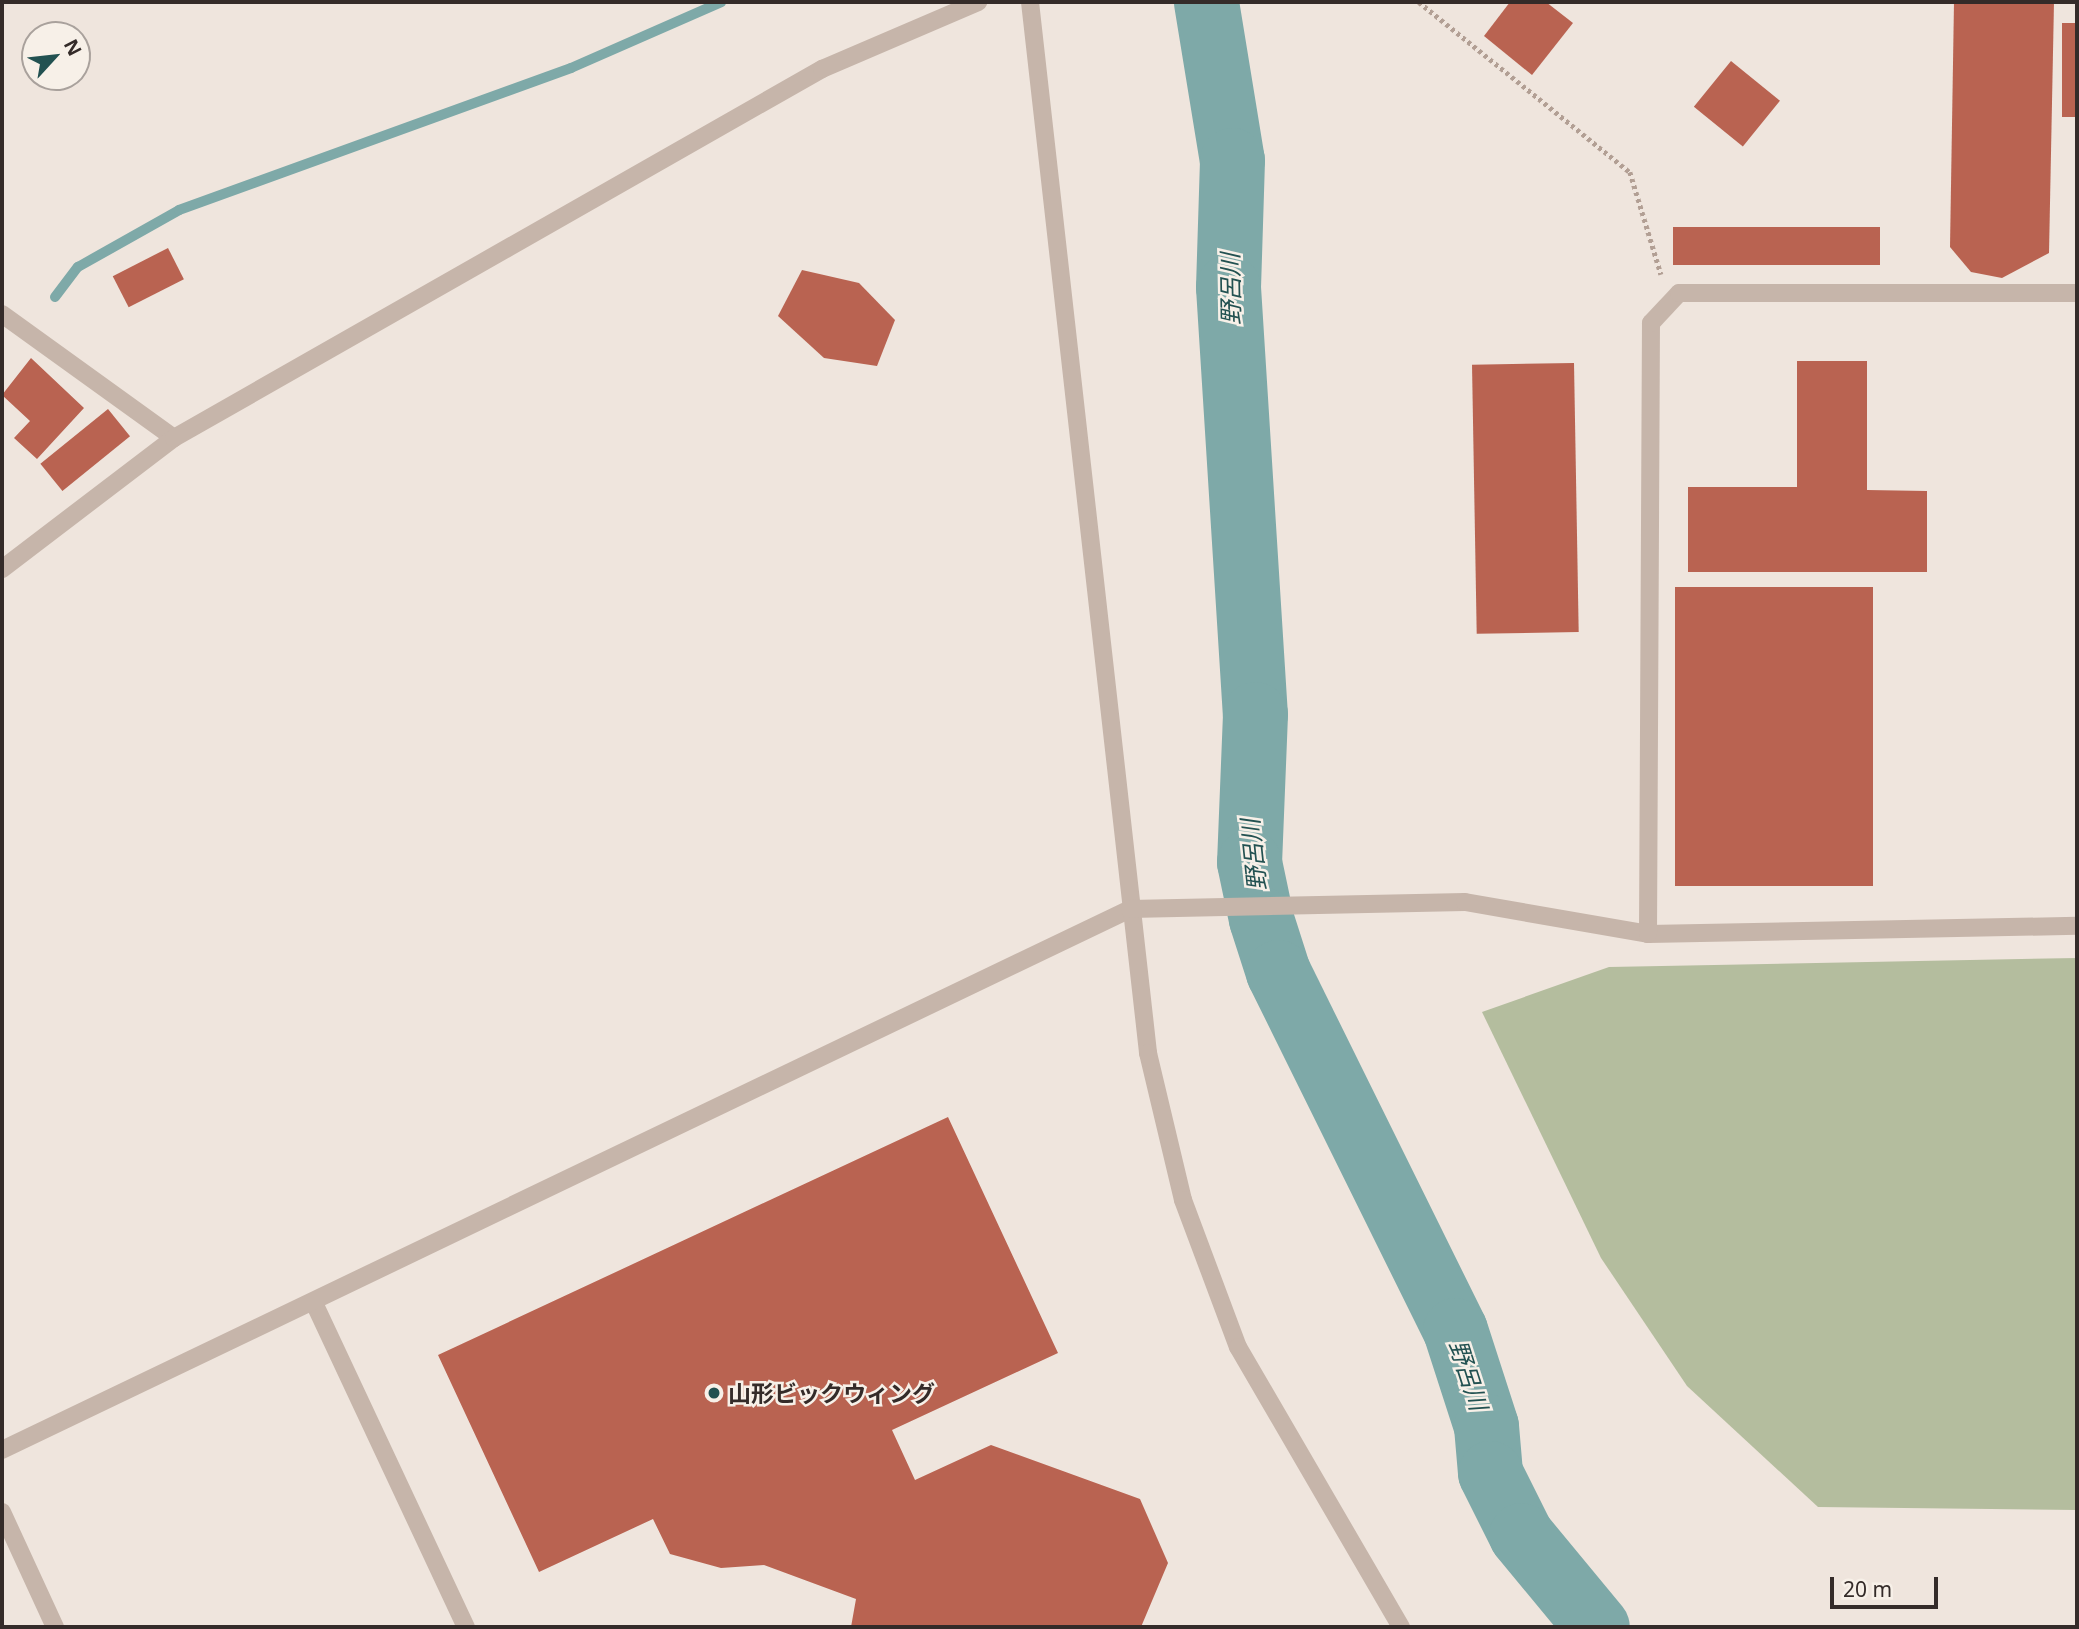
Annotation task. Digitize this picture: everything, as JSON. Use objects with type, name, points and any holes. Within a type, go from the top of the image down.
[{"type":"street","points":[[2,569],[174,438],[822,69],[978,2]]},
{"type":"street","points":[[1030,2],[1148,1053],[1183,1200],[1238,1347],[1401,1627]]},
{"type":"street","points":[[1648,934],[1651,323],[1679,293],[2077,293]]},
{"type":"street","points":[[2,314],[174,438]]},
{"type":"street","points":[[2,1450],[314,1305],[1130,909],[1225,902],[1465,902],[1648,934],[2077,926]]},
{"type":"street","points":[[314,1305],[466,1627]]},
{"type":"street","points":[[2,1512],[54,1627]]},
{"type":"path","points":[[1419,2],[1630,172],[1670,303]]},
{"type":"green space","points":[[2077,958],[2077,1510],[1818,1507],[1687,1386],[1601,1258],[1482,1012],[1609,967]]},
{"type":"building","points":[[1510,2],[1546,2],[1573,23],[1532,75],[1484,36]]},
{"type":"building","points":[[1954,2],[2054,2],[2049,253],[2002,278],[1971,272],[1950,247]]},
{"type":"building","points":[[2062,23],[2077,23],[2077,117],[2062,117]]},
{"type":"building","points":[[1731,61],[1780,101],[1743,146],[1694,107]]},
{"type":"building","points":[[1673,227],[1880,227],[1880,265],[1673,265]]},
{"type":"building","points":[[168,248],[184,279],[129,307],[113,276]]},
{"type":"building","points":[[802,270],[859,283],[895,320],[877,366],[824,358],[778,316]]},
{"type":"building","points":[[31,358],[84,408],[37,459],[14,438],[30,421],[2,395]]},
{"type":"building","points":[[1797,361],[1867,361],[1867,490],[1927,491],[1927,572],[1688,572],[1688,487],[1797,487]]},
{"type":"building","points":[[1574,363],[1579,632],[1477,634],[1472,365]]},
{"type":"building","points":[[108,409],[130,436],[62,491],[40,464]]},
{"type":"building","points":[[1675,587],[1873,587],[1873,886],[1675,886]]},
{"type":"building","name":"山形ビックウィング","points":[[948,1117],[1058,1353],[892,1430],[915,1480],[991,1445],[1140,1499],[1168,1563],[1141,1627],[851,1627],[856,1599],[764,1565],[721,1568],[670,1554],[653,1519],[539,1572],[438,1355]]},
{"type":"waterway","points":[[55,297],[78,267],[179,210],[571,68],[721,2]]},
{"type":"waterway","name":"野呂川","points":[[1206,2],[1232,160],[1228,287],[1255,714],[1249,862],[1261,919],[1278,972],[1455,1330],[1486,1426],[1490,1473],[1521,1535],[1597,1627]]},
{"type":"place","name":"山形ビックウィング","points":[[714,1393]]}]
